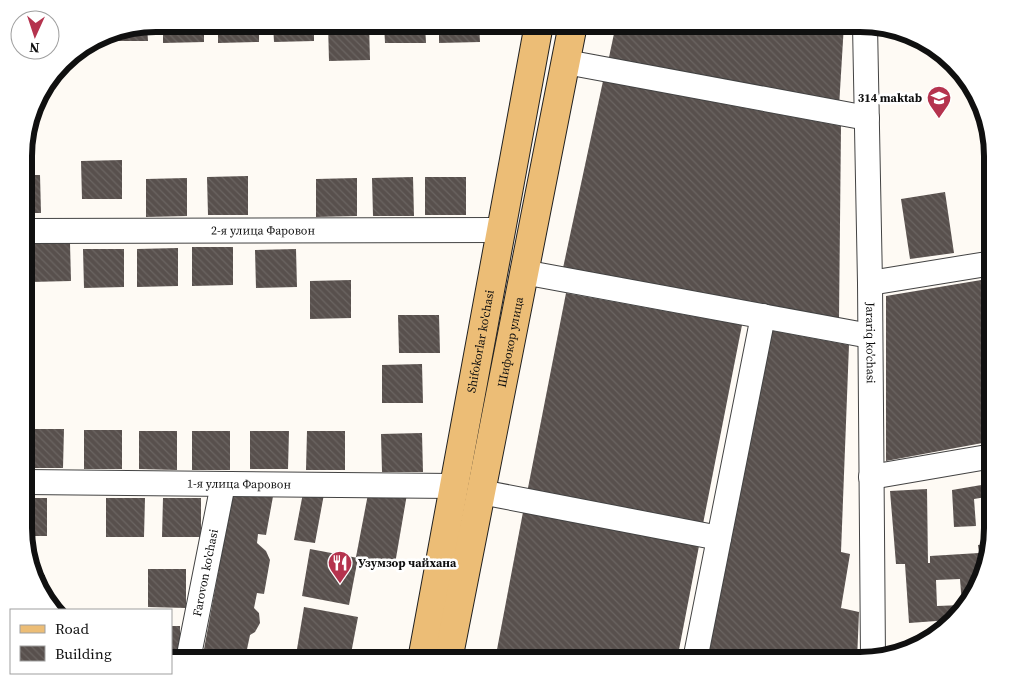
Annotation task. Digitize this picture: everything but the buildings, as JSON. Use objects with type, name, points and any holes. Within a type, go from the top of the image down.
[{"type":"main road","name":"Shifokorlar ko'chasi","points":[[424,652],[538,32]]},
{"type":"main road","points":[[542,32],[569,43]]},
{"type":"main road","name":"Шифокор улица","points":[[450,652],[569,43]]},
{"type":"street","name":"Jarariq ko'chasi","points":[[865,33],[870,283],[873,651]]},
{"type":"street","points":[[569,43],[867,118]]},
{"type":"street","name":"2-я улица Фаровон","points":[[32,231],[501,230]]},
{"type":"street","points":[[870,283],[984,264]]},
{"type":"street","points":[[524,272],[870,336]]},
{"type":"street","points":[[697,651],[763,316]]},
{"type":"street","points":[[871,478],[984,458]]},
{"type":"street","name":"1-я улица Фаровон","points":[[32,482],[454,486]]},
{"type":"street","name":"Farovon ko'chasi","points":[[190,652],[223,484]]},
{"type":"street","points":[[481,492],[719,538]]},
{"type":"place","name":"314 maktab","points":[[939,119]]},
{"type":"place","name":"Узумзор чайхана","points":[[340,584]]}]
